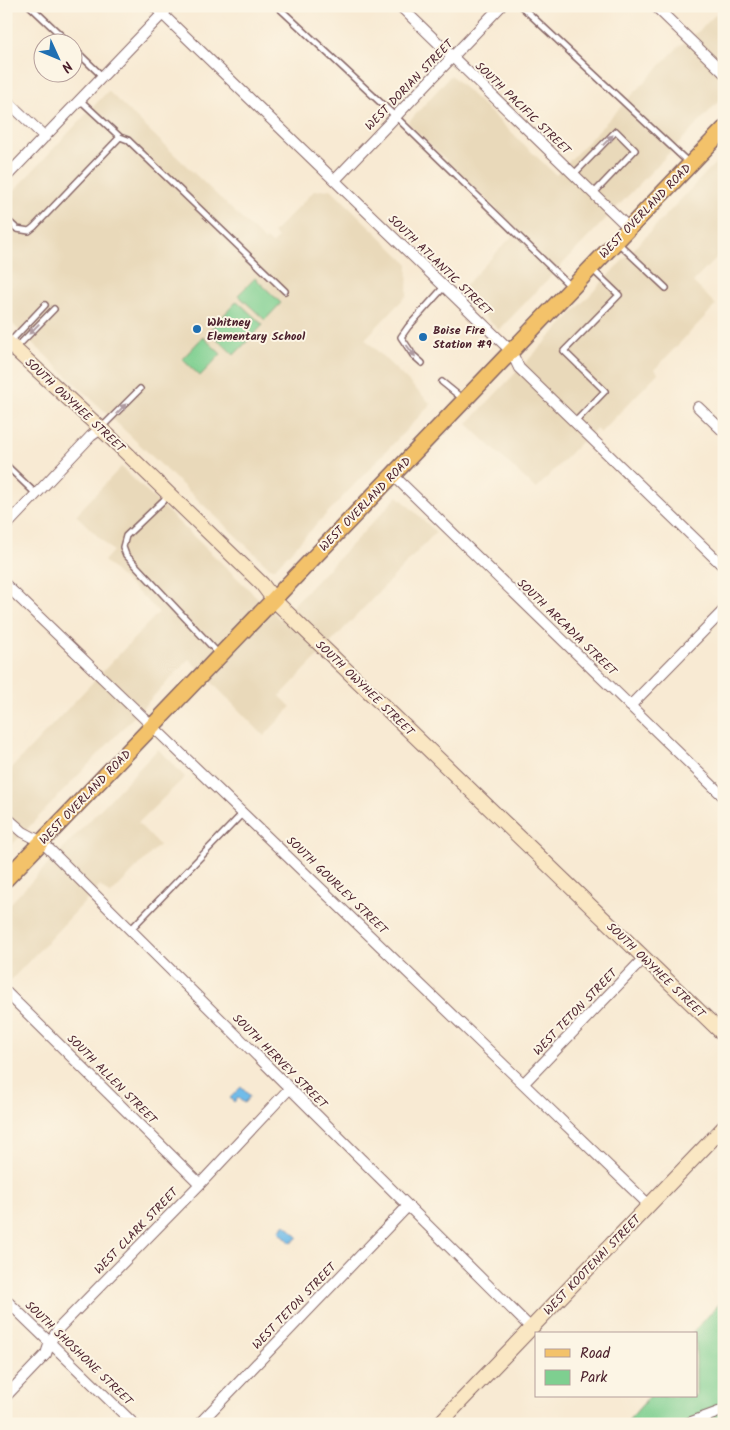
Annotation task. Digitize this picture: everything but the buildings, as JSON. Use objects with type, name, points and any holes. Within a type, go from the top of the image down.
[{"type":"main road","name":"WEST OVERLAND ROAD","points":[[6,879],[724,129]]},
{"type":"street","name":"SOUTH ATLANTIC STREET","points":[[154,6],[511,351],[519,368],[724,568]]},
{"type":"street","points":[[6,177],[170,6]]},
{"type":"street","name":"SOUTH PACIFIC STREET","points":[[400,6],[629,228]]},
{"type":"street","name":"WEST DORIAN STREET","points":[[335,180],[501,6]]},
{"type":"street","points":[[660,8],[724,73]]},
{"type":"street","points":[[6,100],[45,137]]},
{"type":"street","name":"SOUTH OWYHEE STREET","points":[[10,345],[169,494],[262,584],[274,600],[724,1035]]},
{"type":"street","points":[[698,406],[724,432]]},
{"type":"street","points":[[6,526],[91,436],[101,429]]},
{"type":"street","name":"SOUTH ARCADIA STREET","points":[[393,475],[724,797]]},
{"type":"street","name":"SOUTH GOURLEY STREET","points":[[6,585],[649,1205]]},
{"type":"street","points":[[630,706],[724,610]]},
{"type":"street","name":"SOUTH HERVEY STREET","points":[[6,817],[23,832],[42,842],[531,1328]]},
{"type":"street","name":"WEST TETON STREET","points":[[524,1083],[644,958]]},
{"type":"street","name":"SOUTH ALLEN STREET","points":[[6,992],[200,1184]]},
{"type":"street","name":"WEST CLARK STREET","points":[[6,1396],[46,1354],[50,1342],[59,1328],[200,1184],[290,1088]]},
{"type":"street","name":"WEST KOOTENAI STREET","points":[[439,1424],[724,1127]]},
{"type":"street","name":"WEST TETON STREET","points":[[199,1424],[408,1206]]},
{"type":"street","name":"SOUTH SHOSHONE STREET","points":[[6,1300],[134,1424]]},
{"type":"street","points":[[686,1424],[724,1410]]},
{"type":"lane","points":[[30,6],[57,32]]},
{"type":"lane","points":[[277,6],[396,117],[572,288]]},
{"type":"lane","points":[[521,6],[690,164]]},
{"type":"lane","points":[[82,56],[103,76]]},
{"type":"lane","points":[[80,100],[120,137],[128,140],[285,291]]},
{"type":"lane","points":[[574,174],[616,131],[635,150],[593,194]]},
{"type":"lane","points":[[6,219],[17,229],[29,231],[120,137]]},
{"type":"lane","points":[[617,241],[666,288]]},
{"type":"lane","points":[[574,422],[605,391],[564,351],[619,295],[591,268]]},
{"type":"lane","points":[[422,364],[413,355],[401,337],[444,286]]},
{"type":"lane","points":[[10,345],[45,305]]},
{"type":"lane","points":[[10,345],[54,309]]},
{"type":"lane","points":[[442,382],[464,400]]},
{"type":"lane","points":[[101,429],[140,389]]},
{"type":"lane","points":[[6,465],[36,494]]},
{"type":"lane","points":[[169,494],[126,536],[123,547],[126,555],[220,656]]},
{"type":"lane","points":[[131,930],[243,813]]},
{"type":"shaded area","points":[[724,6],[724,96],[499,330],[459,292],[518,230],[408,123],[451,75],[556,175],[678,47],[699,31]]},
{"type":"shaded area","name":"Whitney Elementary School","points":[[108,91],[265,241],[267,239],[272,244],[278,238],[273,233],[314,191],[331,189],[408,264],[407,295],[365,339],[431,404],[275,568],[270,568],[6,318],[6,199]]},
{"type":"shaded area","points":[[724,154],[724,250],[693,282],[716,305],[655,369],[658,373],[600,433],[596,429],[582,441],[536,489],[467,424]]},
{"type":"shaded area","points":[[121,467],[280,619],[398,496],[436,532],[280,696],[291,707],[264,736],[189,659],[6,851],[6,774],[159,612],[104,561],[113,551],[76,515]]},
{"type":"shaded area","points":[[158,749],[185,777],[138,823],[159,845],[110,895],[100,886],[9,982],[6,979],[6,908]]},
{"type":"green space","points":[[255,278],[281,303],[265,320],[238,295]]},
{"type":"green space","points":[[237,301],[263,325],[234,355],[209,331]]},
{"type":"green space","points":[[203,337],[221,354],[200,376],[182,359]]},
{"type":"green space","points":[[724,1299],[724,1424],[631,1424],[628,1421],[648,1398],[698,1398],[698,1332],[693,1332]]},
{"type":"water","points":[[241,1087],[250,1096],[244,1103],[238,1098],[234,1102],[230,1098]]},
{"type":"water","points":[[285,1224],[298,1237],[291,1243],[279,1231]]},
{"type":"place","name":"Whitney Elementary School","points":[[197,329]]},
{"type":"place","name":"Boise Fire Station #9","points":[[423,337]]}]
